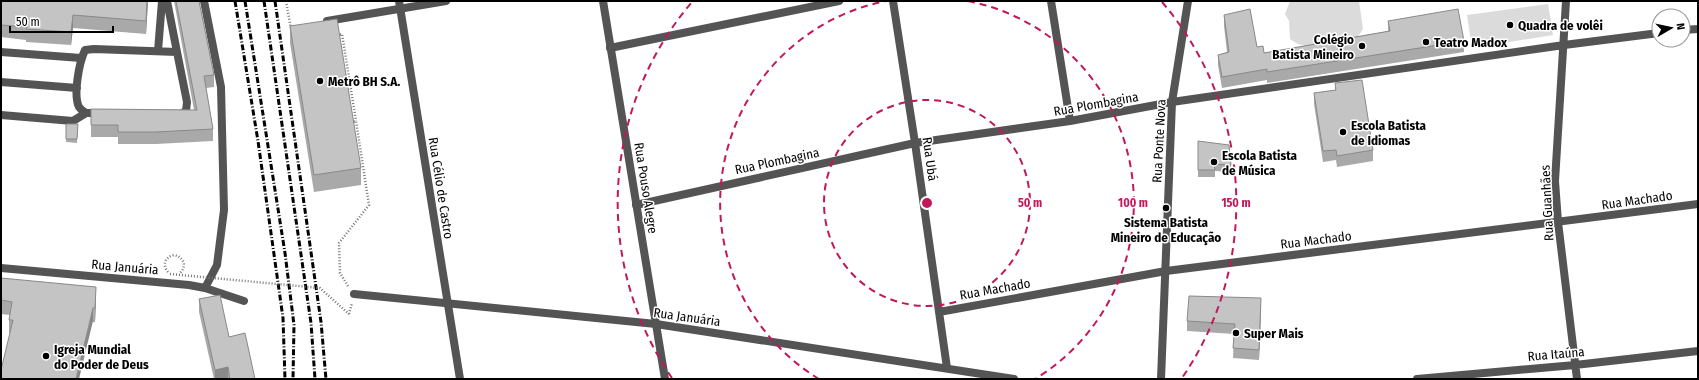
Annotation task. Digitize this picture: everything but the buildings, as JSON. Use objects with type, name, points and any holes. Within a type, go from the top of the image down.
[{"type":"street","points":[[158,51],[162,1]]},
{"type":"street","points":[[167,1],[187,102],[186,111],[180,115],[172,114]]},
{"type":"street","points":[[204,1],[221,87],[224,210],[217,265],[205,288]]},
{"type":"street","points":[[322,22],[399,5],[446,1]]},
{"type":"street","name":"Rua Pouso Alegre","points":[[603,1],[665,379]]},
{"type":"street","points":[[610,48],[839,1]]},
{"type":"street","name":"Rua Ubá","points":[[893,1],[916,143],[947,368]]},
{"type":"street","points":[[1051,1],[1070,121]]},
{"type":"street","name":"Rua Ponte Nova","points":[[1162,379],[1172,102],[1188,1]]},
{"type":"street","name":"Rua Guanhães","points":[[1566,1],[1555,181],[1558,222],[1577,379]]},
{"type":"street","name":"Rua Célio de Castro","points":[[399,5],[460,379]]},
{"type":"street","name":"Rua Plombagina","points":[[636,204],[916,143],[1070,121],[1172,102],[1564,45],[1651,34]]},
{"type":"street","points":[[86,113],[80,109],[77,102],[77,88],[81,58],[85,50],[177,52]]},
{"type":"street","points":[[1,52],[81,58]]},
{"type":"street","points":[[1,82],[77,88]]},
{"type":"street","points":[[1,116],[73,121],[86,113],[110,113]]},
{"type":"street","name":"Rua Machado","points":[[939,312],[1166,271],[1698,204]]},
{"type":"street","name":"Rua Januária","points":[[1,268],[205,288],[244,300]]},
{"type":"street","name":"Rua Januária","points":[[354,294],[447,305],[656,324],[1014,379]]},
{"type":"street","name":"Rua Itaúna","points":[[1417,379],[1575,365],[1698,351]]},
{"type":"path","points":[[286,1],[291,32]]},
{"type":"path","points":[[290,27],[296,26]]},
{"type":"path","points":[[335,35],[342,34],[368,205],[339,243],[340,273],[354,294]]},
{"type":"path","points":[[345,123],[356,121]]},
{"type":"path","points":[[163,283],[179,273],[183,269],[184,262],[177,256],[171,256],[166,260],[164,266],[170,274],[320,288],[349,314]]},
{"type":"shaded area","points":[[1290,1],[1359,1],[1363,29],[1356,40],[1333,44],[1320,39],[1310,45],[1301,45],[1290,39],[1289,21],[1285,14]]},
{"type":"shaded area","name":"Quadra de volêi","points":[[1548,4],[1553,35],[1472,48],[1467,15]]},
{"type":"railway","points":[[235,1],[258,141],[283,318],[285,379]]},
{"type":"railway","points":[[245,1],[285,253],[294,325],[293,379]]},
{"type":"railway","points":[[264,1],[311,323],[315,379]]},
{"type":"railway","points":[[275,1],[321,322],[326,379]]},
{"type":"place","name":"Quadra de volêi","points":[[1510,25]]},
{"type":"place","name":"Teatro Madox","points":[[1426,42]]},
{"type":"place","name":"Colégio Batista Mineiro","points":[[1362,46]]},
{"type":"place","name":"Metrô BH S.A.","points":[[320,81]]},
{"type":"place","name":"Escola Batista de Idiomas","points":[[1343,132]]},
{"type":"place","name":"Escola Batista de Música","points":[[1214,162]]},
{"type":"place","name":"Sistema Batista Mineiro de Educação","points":[[1166,208]]},
{"type":"place","name":"Super Mais","points":[[1236,333]]},
{"type":"place","name":"Igreja Mundial do Poder de Deus","points":[[46,356]]}]
